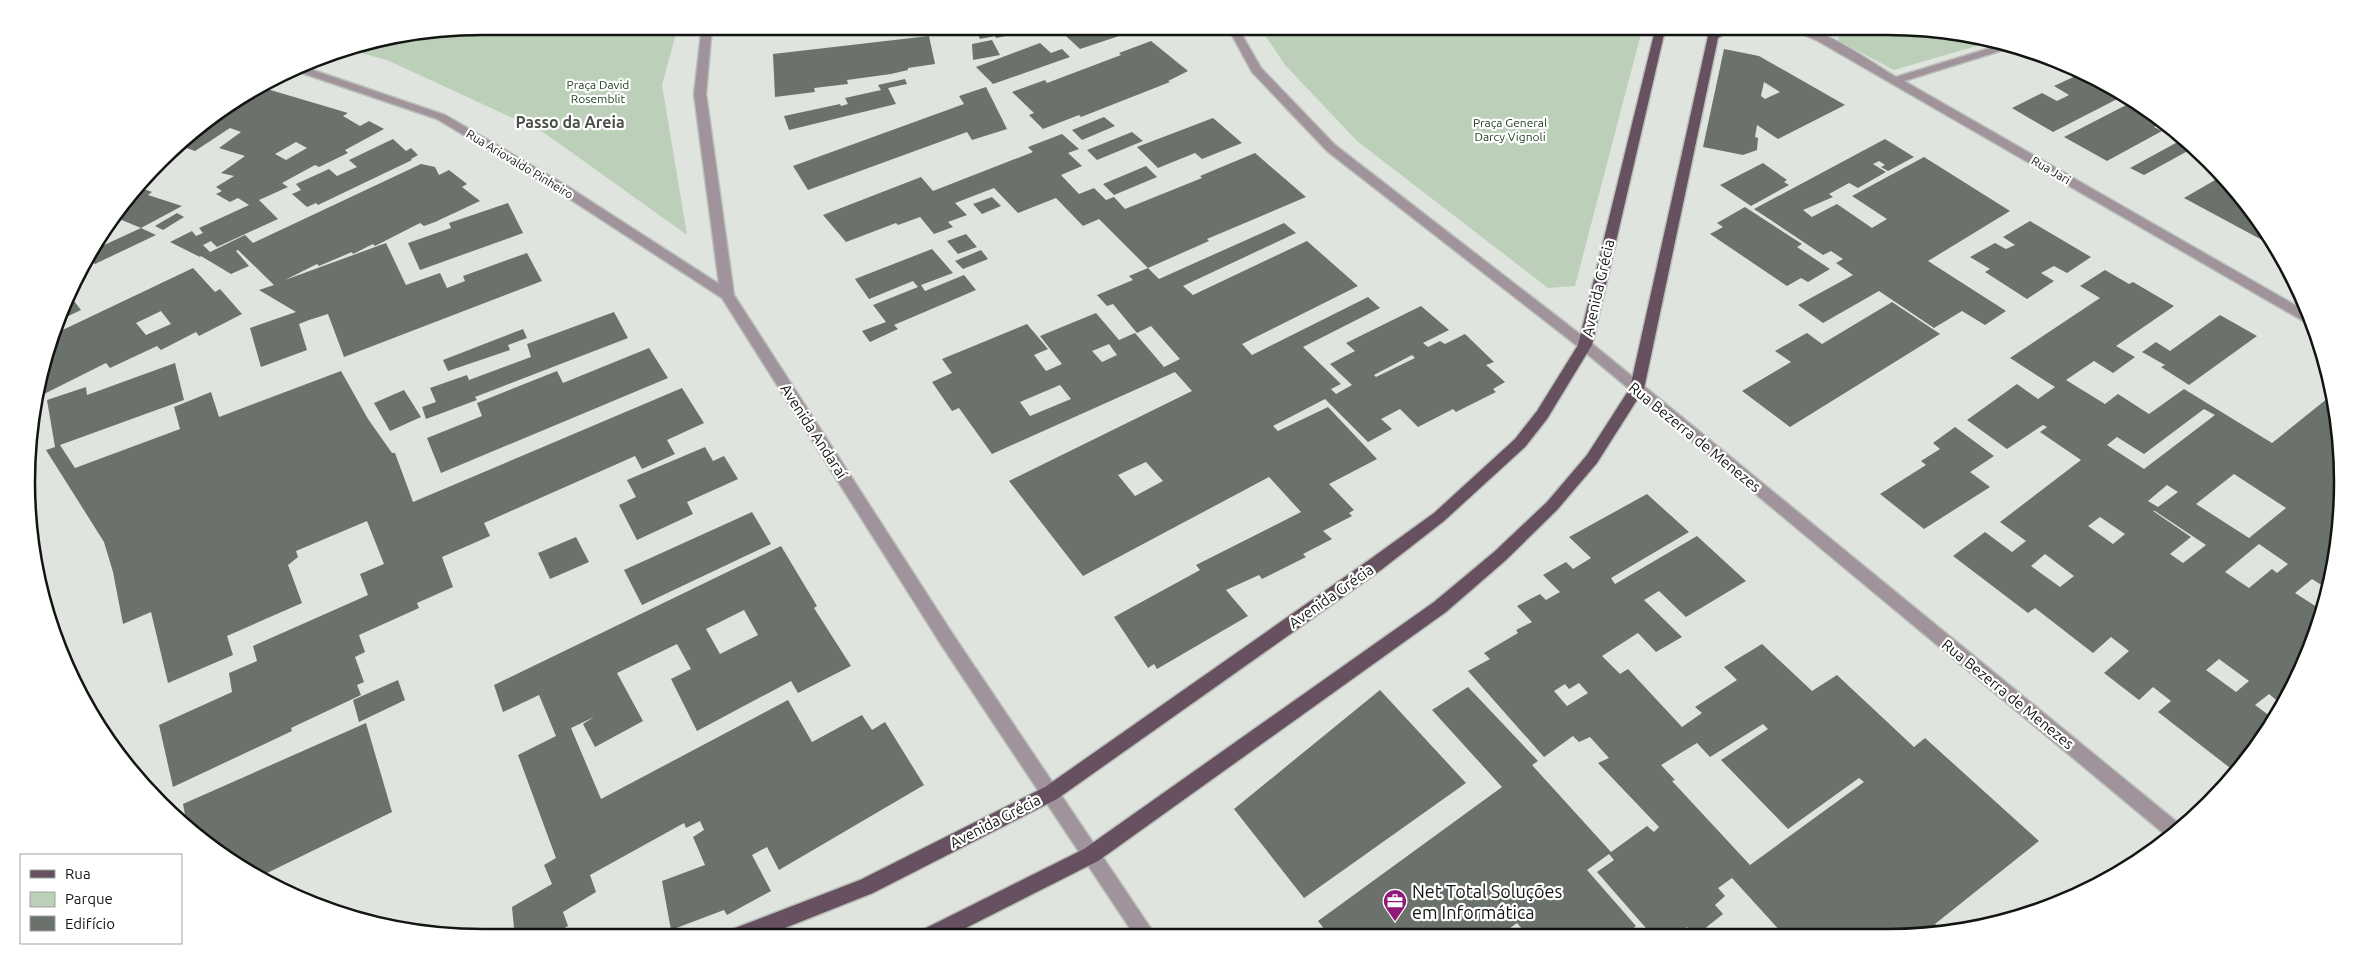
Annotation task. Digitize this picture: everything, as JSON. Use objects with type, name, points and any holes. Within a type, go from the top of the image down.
[{"type":"main road","name":"Avenida Grécia","points":[[758,929],[866,888],[1051,793],[1375,565],[1439,517],[1520,443],[1542,415],[1584,345],[1659,35]]},
{"type":"main road","points":[[943,929],[1091,855],[1440,607],[1500,556],[1552,506],[1592,459],[1637,389],[1713,36],[1715,35]]},
{"type":"street","name":"Avenida Andaraí","points":[[706,35],[700,94],[727,294],[943,632],[1091,855]]},
{"type":"street","name":"Rua Bezerra de Menezes","points":[[1237,35],[1256,70],[1331,148],[1584,345],[2171,827]]},
{"type":"street","name":"Rua Jari","points":[[1812,35],[1896,80],[2301,314]]},
{"type":"street","points":[[1896,80],[1998,49]]},
{"type":"street","name":"Rua Ariovaldo Pinheiro","points":[[307,71],[442,117],[563,189],[727,294]]},
{"type":"street","points":[[1091,855],[1141,929]]},
{"type":"green space","name":"Praça David Rosemblit","points":[[676,35],[662,85],[687,235],[543,132],[387,60],[359,52],[395,44],[453,36]]},
{"type":"green space","name":"Praça General Darcy Vignoli","points":[[1265,35],[1641,35],[1575,286],[1548,288],[1357,141],[1285,65]]},
{"type":"green space","points":[[1842,35],[1916,36],[1980,45],[1894,70],[1839,41],[1838,37]]},
{"type":"building","points":[[978,35],[1011,35],[996,38],[995,36],[980,39]]},
{"type":"building","points":[[1065,35],[1122,35],[1080,49]]},
{"type":"building","points":[[929,36],[935,64],[908,68],[908,70],[891,74],[847,80],[848,84],[814,88],[815,92],[775,97],[773,54]]},
{"type":"building","points":[[992,40],[1000,55],[973,60],[972,44]]},
{"type":"building","points":[[1151,41],[1188,71],[1168,81],[1170,82],[1081,117],[1079,115],[1043,129],[1029,115],[1034,113],[1012,92],[1045,80],[1047,83],[1121,55],[1119,53]]},
{"type":"building","points":[[1040,43],[1051,53],[1062,49],[1070,57],[993,84],[976,67]]},
{"type":"building","points":[[1724,49],[1759,56],[1845,105],[1778,139],[1757,125],[1755,137],[1758,138],[1757,150],[1743,155],[1703,147]],"holes":[[[1764,82],[1780,92],[1765,99],[1761,96]]]},
{"type":"building","points":[[2075,76],[2117,99],[2053,132],[2012,108],[2042,93],[2057,101],[2069,95],[2054,86]]},
{"type":"building","points":[[905,79],[907,84],[888,88],[896,104],[789,130],[784,116],[848,104],[845,98],[881,90],[878,85]]},
{"type":"building","points":[[986,87],[1007,129],[972,140],[967,132],[808,190],[793,166],[964,104],[959,96]]},
{"type":"building","points":[[268,89],[348,113],[343,116],[360,126],[369,121],[384,129],[345,150],[348,153],[319,167],[315,165],[282,183],[288,187],[259,200],[278,219],[217,247],[211,241],[203,245],[210,252],[245,235],[253,243],[421,164],[435,167],[439,175],[449,170],[467,184],[462,187],[480,201],[435,222],[424,226],[420,223],[375,246],[373,244],[353,254],[352,252],[319,266],[317,264],[285,280],[386,243],[406,285],[440,273],[447,288],[465,281],[463,276],[527,253],[542,281],[344,357],[328,314],[299,324],[307,350],[261,367],[250,328],[296,312],[259,290],[274,285],[238,250],[236,251],[249,266],[231,274],[201,256],[170,242],[192,231],[196,236],[203,233],[199,228],[249,205],[238,198],[230,202],[216,194],[222,191],[216,187],[234,176],[221,173],[245,156],[219,148],[241,132],[230,128],[195,151],[185,148],[234,110]],"holes":[[[296,142],[307,148],[286,160],[275,154]]]},
{"type":"building","points":[[2126,105],[2157,125],[2154,127],[2162,131],[2107,161],[2064,137]]},
{"type":"building","points":[[1104,117],[1115,126],[1082,140],[1072,130]]},
{"type":"building","points":[[1213,118],[1242,143],[1202,159],[1195,153],[1158,168],[1137,147]]},
{"type":"building","points":[[1132,132],[1143,141],[1097,160],[1087,150]]},
{"type":"building","points":[[1062,134],[1079,149],[1068,153],[1082,166],[1061,175],[1079,194],[1094,188],[1106,200],[1114,197],[1125,209],[1202,178],[1200,176],[1255,153],[1306,197],[1207,239],[1209,241],[1148,268],[1099,219],[1083,226],[1056,198],[1018,213],[994,188],[955,203],[967,215],[948,222],[953,227],[934,234],[920,217],[898,225],[896,223],[846,242],[823,215],[921,177],[933,191],[1033,152],[1028,147]]},
{"type":"building","points":[[393,139],[406,151],[411,148],[418,155],[412,160],[318,205],[316,203],[307,207],[292,194],[301,190],[296,184],[329,169],[337,176],[357,167],[349,160]]},
{"type":"building","points":[[1885,139],[1914,157],[1888,171],[1881,167],[1885,165],[1879,161],[1873,164],[1886,172],[1858,188],[1849,183],[1829,194],[1833,197],[1803,210],[1812,217],[1837,204],[1872,228],[1887,219],[1852,196],[1924,157],[2010,211],[1928,261],[2006,311],[1985,325],[1962,311],[1934,328],[1879,291],[1823,323],[1798,305],[1853,275],[1836,263],[1843,259],[1831,251],[1823,255],[1754,209]]},
{"type":"building","points":[[2177,142],[2187,151],[2144,175],[2130,168]]},
{"type":"building","points":[[1763,163],[1787,180],[1784,182],[1789,185],[1751,206],[1720,185]]},
{"type":"building","points":[[1146,166],[1157,177],[1114,195],[1103,184]]},
{"type":"building","points":[[2216,180],[2242,210],[2263,240],[2184,198]]},
{"type":"building","points":[[144,189],[152,192],[148,195],[182,206],[141,228],[120,219]]},
{"type":"building","points":[[992,197],[1001,206],[982,214],[973,204]]},
{"type":"building","points":[[508,203],[523,233],[420,270],[408,243],[451,228],[449,223]]},
{"type":"building","points":[[1745,207],[1802,244],[1797,247],[1830,269],[1808,282],[1801,278],[1787,286],[1710,234],[1723,227],[1717,223]]},
{"type":"building","points":[[177,213],[184,217],[163,230],[155,226]]},
{"type":"building","points":[[2030,221],[2091,257],[2067,273],[2054,266],[2041,273],[2054,281],[2027,299],[1985,272],[1990,269],[1970,257],[1995,243],[2006,249],[2015,245],[2003,237]]},
{"type":"building","points":[[1284,223],[1296,233],[1183,286],[1193,295],[1307,241],[1358,286],[1242,344],[1252,355],[1368,297],[1380,308],[1303,347],[1341,384],[1331,389],[1336,394],[1352,385],[1330,364],[1355,351],[1346,343],[1421,306],[1449,330],[1423,343],[1428,347],[1440,341],[1445,344],[1465,334],[1494,362],[1486,365],[1505,382],[1493,389],[1496,392],[1456,412],[1453,409],[1418,427],[1400,409],[1381,419],[1392,429],[1368,442],[1325,399],[1273,426],[1278,431],[1328,407],[1377,459],[1329,484],[1354,510],[1349,513],[1352,516],[1323,531],[1332,539],[1303,554],[1306,557],[1262,579],[1259,575],[1226,590],[1248,616],[1157,669],[1154,664],[1148,668],[1114,617],[1200,570],[1196,565],[1301,512],[1269,477],[1083,576],[1009,481],[1192,391],[1175,372],[992,454],[959,408],[952,411],[932,382],[952,373],[942,359],[1027,324],[1048,349],[1034,355],[1046,371],[1062,364],[1040,336],[1096,313],[1119,340],[1135,333],[1164,367],[1180,359],[1151,326],[1137,333],[1113,304],[1107,306],[1097,295],[1133,280],[1129,276],[1148,268],[1159,279]],"holes":[[[1109,344],[1117,355],[1102,362],[1092,351]],[[1412,355],[1415,358],[1376,377],[1374,375]],[[1060,385],[1071,399],[1030,416],[1020,402]],[[1146,462],[1163,481],[1135,496],[1118,475]]]},
{"type":"building","points":[[141,228],[156,235],[95,264],[93,262],[103,246]]},
{"type":"building","points":[[966,234],[977,247],[958,254],[947,241]]},
{"type":"building","points":[[932,249],[953,273],[921,285],[925,291],[964,275],[976,290],[894,325],[898,329],[870,342],[862,331],[886,322],[873,305],[918,287],[913,281],[869,299],[855,279]]},
{"type":"building","points":[[981,250],[988,259],[963,269],[955,261]]},
{"type":"building","points":[[193,268],[215,292],[220,289],[242,314],[199,336],[196,332],[161,350],[157,346],[110,368],[106,363],[44,394],[50,366],[62,330]],"holes":[[[161,311],[171,324],[146,335],[136,323]]]},
{"type":"building","points":[[2105,270],[2129,284],[2133,282],[2174,306],[2116,346],[2135,357],[2113,373],[2094,361],[2066,380],[2105,404],[2118,394],[2149,414],[2184,389],[2272,443],[2326,400],[2333,453],[2334,482],[2330,540],[2322,585],[2312,579],[2295,593],[2316,607],[2300,653],[2288,680],[2277,701],[2269,694],[2255,705],[2268,715],[2230,768],[2158,712],[2171,701],[2153,687],[2139,700],[2104,673],[2129,651],[2111,637],[2093,653],[2035,608],[2028,613],[1953,556],[1985,532],[2012,552],[2026,541],[2000,522],[2081,460],[2040,432],[2047,427],[2043,425],[2007,449],[1967,420],[2017,384],[2038,399],[2055,387],[2010,358],[2100,298],[2080,286]],"holes":[[[2204,409],[2215,415],[2144,469],[2107,445],[2117,437],[2144,454]],[[2234,474],[2286,508],[2249,538],[2196,504]],[[2167,485],[2178,492],[2158,507],[2148,501]],[[2153,511],[2206,545],[2183,563],[2170,554],[2191,537]],[[2100,517],[2125,534],[2113,544],[2088,526]],[[2259,544],[2288,564],[2277,573],[2272,569],[2249,588],[2225,572]],[[2045,554],[2074,576],[2060,587],[2031,566]],[[2219,659],[2249,681],[2236,692],[2206,670]]]},
{"type":"building","points":[[74,300],[81,310],[67,317]]},
{"type":"building","points":[[1892,302],[1940,334],[1790,427],[1742,391],[1791,362],[1775,351],[1807,333],[1822,344]]},
{"type":"building","points":[[614,312],[628,338],[475,397],[477,400],[426,419],[422,407],[436,402],[430,388],[467,375],[469,380],[531,357],[527,344]]},
{"type":"building","points":[[2220,315],[2257,336],[2189,385],[2161,367],[2165,365],[2142,352],[2156,342],[2170,351]]},
{"type":"building","points":[[523,329],[527,338],[508,345],[510,350],[448,371],[443,360]]},
{"type":"building","points":[[649,348],[668,378],[441,473],[427,438],[482,416],[477,403],[557,371],[563,383]]},
{"type":"building","points":[[175,363],[184,400],[60,445],[75,468],[180,429],[174,407],[211,392],[219,417],[341,371],[368,419],[392,453],[395,453],[413,502],[682,388],[704,423],[667,440],[675,454],[642,469],[635,456],[484,523],[490,536],[442,557],[453,587],[417,603],[419,608],[359,635],[365,652],[355,657],[364,682],[357,685],[361,695],[291,728],[292,731],[173,787],[159,725],[232,692],[229,673],[257,661],[253,646],[368,595],[360,574],[384,564],[367,521],[296,551],[298,557],[288,565],[302,603],[227,636],[233,655],[168,683],[151,612],[123,624],[113,572],[104,542],[46,450],[55,447],[47,400],[86,387],[87,395]]},
{"type":"building","points":[[404,390],[421,417],[390,431],[374,403]]},
{"type":"building","points":[[1955,427],[1994,456],[1970,472],[1990,487],[1924,529],[1880,494],[1926,465],[1921,461],[1940,449],[1933,443]]},
{"type":"building","points":[[705,447],[713,461],[724,456],[738,479],[687,502],[693,514],[637,540],[619,505],[636,497],[627,480]]},
{"type":"building","points":[[1647,494],[1689,532],[1611,578],[1615,584],[1697,536],[1746,581],[1686,617],[1659,591],[1644,600],[1682,637],[1656,652],[1638,633],[1602,656],[1620,674],[1628,669],[1682,727],[1702,713],[1695,707],[1737,680],[1724,667],[1762,644],[1812,691],[1837,675],[1914,747],[1925,738],[2039,841],[1935,924],[1937,926],[1887,929],[1778,929],[1732,878],[1718,888],[1725,896],[1715,905],[1723,914],[1704,929],[1689,929],[1687,927],[1684,929],[1647,929],[1597,872],[1614,860],[1609,854],[1587,870],[1636,926],[1632,929],[1522,929],[1517,923],[1508,929],[1324,929],[1318,921],[1502,787],[1432,710],[1468,687],[1538,761],[1532,765],[1611,852],[1647,826],[1654,832],[1659,827],[1598,763],[1609,758],[1590,737],[1579,742],[1573,736],[1544,757],[1468,671],[1490,659],[1484,653],[1518,633],[1516,630],[1532,622],[1517,606],[1540,594],[1546,600],[1560,592],[1543,575],[1566,562],[1573,569],[1591,558],[1569,537]],"holes":[[[1579,683],[1588,693],[1567,706],[1554,691],[1565,684],[1569,689]],[[1763,724],[1768,729],[1721,760],[1788,829],[1859,778],[1864,782],[1750,865],[1672,781],[1675,780],[1661,765],[1697,743],[1710,757]]]},
{"type":"building","points":[[752,512],[771,544],[642,605],[624,570]]},
{"type":"building","points":[[576,537],[589,562],[550,579],[538,553]]},
{"type":"building","points":[[781,546],[817,606],[814,608],[851,666],[798,693],[791,681],[697,731],[671,679],[691,669],[677,644],[617,673],[643,721],[595,747],[583,724],[594,717],[571,728],[601,799],[788,700],[812,742],[862,715],[872,730],[885,722],[924,785],[779,870],[767,847],[752,855],[771,891],[727,915],[724,910],[671,929],[662,881],[705,865],[693,837],[704,830],[700,821],[686,828],[684,823],[590,875],[596,892],[563,912],[568,926],[563,929],[514,929],[512,907],[552,884],[544,865],[556,858],[518,755],[556,736],[539,695],[503,712],[494,685]],"holes":[[[744,610],[758,635],[720,654],[706,629]]]},
{"type":"building","points":[[398,680],[405,700],[359,722],[353,700]]},
{"type":"building","points":[[1380,690],[1466,783],[1304,898],[1234,809]]},
{"type":"building","points":[[366,723],[392,812],[266,873],[234,854],[187,818],[183,804]]},
{"type":"place","name":"Net Total Soluções em Informática","points":[[1395,922]]},
{"type":"district","name":"Passo da Areia","points":[[570,122]]}]
